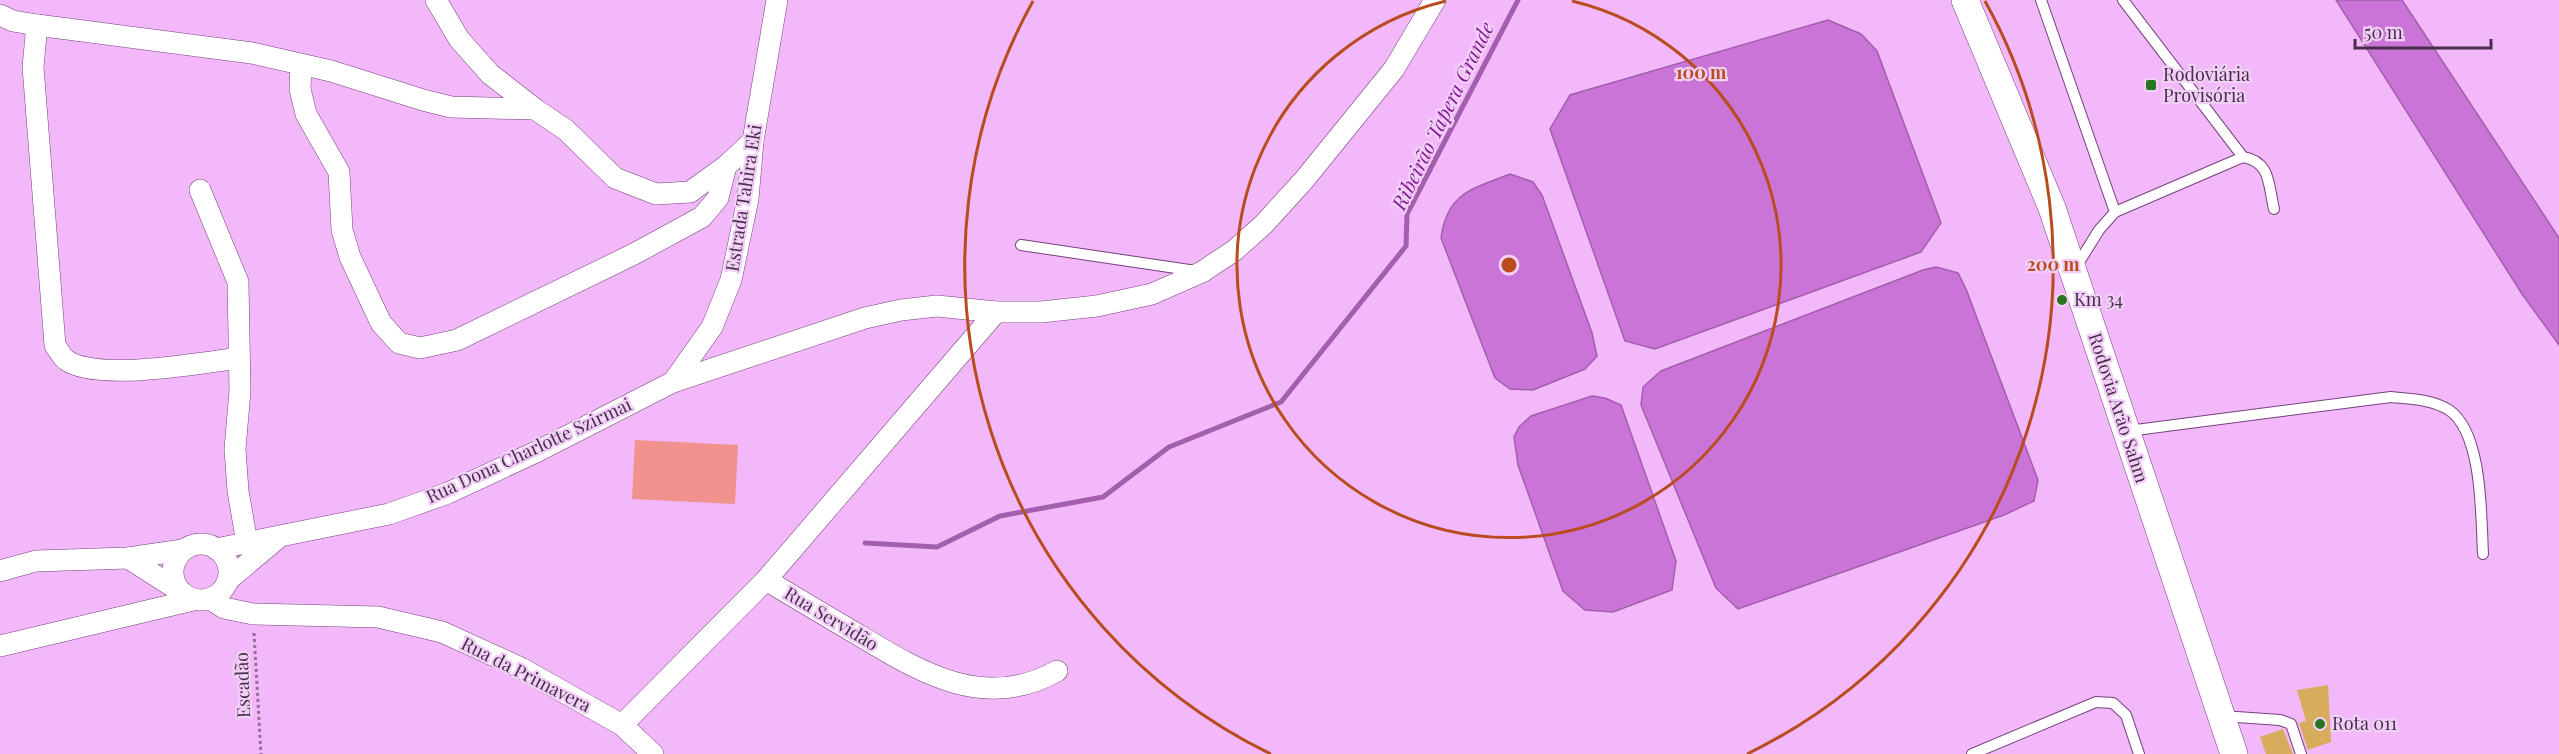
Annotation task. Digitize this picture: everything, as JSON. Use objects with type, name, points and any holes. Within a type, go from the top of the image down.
[{"type":"street","points":[[436,0],[459,39],[483,65],[535,109],[566,130],[615,178],[656,194],[690,192],[726,166],[753,141]]},
{"type":"street","name":"Estrada Tahira Eki","points":[[673,382],[712,327],[731,280],[748,199],[753,141],[777,0]]},
{"type":"street","name":"Rua Dona Charlotte Szirmai","points":[[0,571],[36,561],[128,558],[183,550],[200,544],[216,549],[389,514],[447,493],[538,451],[673,382],[828,329],[900,310],[937,306],[996,312],[1041,312],[1097,306],[1152,294],[1202,272],[1235,250],[1264,224],[1304,180],[1394,69],[1436,0]]},
{"type":"street","name":"Rodovia Arão Sahm","points":[[1965,0],[2052,208],[2234,754]]},
{"type":"street","points":[[0,15],[13,21],[37,25],[241,51],[331,71],[451,107],[535,109]]},
{"type":"street","points":[[37,25],[33,66],[55,345],[66,360],[86,367],[136,372],[239,358]]},
{"type":"street","points":[[301,66],[300,89],[306,114],[339,172],[342,230],[350,257],[381,322],[399,343],[420,348],[457,340],[634,254],[702,218],[718,198],[726,166]]},
{"type":"street","points":[[200,190],[238,282],[240,391],[235,449],[238,491],[247,543]]},
{"type":"street","points":[[622,725],[766,580],[996,312]]},
{"type":"street","name":"Rua Dona Charlotte Szirmai","points":[[194,596],[218,595],[228,580],[278,537]]},
{"type":"street","points":[[216,549],[227,563],[228,580]]},
{"type":"street","points":[[183,550],[173,565],[172,573],[194,596]]},
{"type":"street","points":[[128,558],[194,596]]},
{"type":"street","name":"Rua Servidão","points":[[766,580],[897,658],[932,676],[966,686],[1004,689],[1037,682],[1057,671]]},
{"type":"street","points":[[0,646],[194,596]]},
{"type":"street","name":"Rua da Primavera","points":[[194,596],[224,608],[253,614],[378,617],[442,632],[521,668],[622,725],[652,754]]},
{"type":"lane","points":[[2041,0],[2115,212]]},
{"type":"lane","points":[[2123,0],[2243,157]]},
{"type":"lane","points":[[2081,260],[2099,230],[2115,212],[2243,157],[2256,159],[2265,168],[2274,209]]},
{"type":"lane","points":[[1021,245],[1202,272]]},
{"type":"lane","points":[[2125,431],[2391,397],[2427,401],[2450,411],[2469,436],[2478,478],[2483,554]]},
{"type":"lane","points":[[1972,754],[2096,702],[2113,703],[2126,716],[2139,754]]},
{"type":"lane","points":[[2221,716],[2280,720],[2291,724],[2301,754]]},
{"type":"path","name":"Escadão","points":[[253,614],[261,754]]},
{"type":"shaded area","points":[[2336,0],[2402,0],[2559,238],[2559,345],[2522,294]]},
{"type":"shaded area","points":[[1828,20],[1861,34],[1877,51],[1941,223],[1921,252],[1655,349],[1625,341],[1550,129],[1570,95]]},
{"type":"shaded area","points":[[1510,174],[1533,182],[1542,195],[1592,333],[1597,356],[1585,369],[1533,390],[1510,389],[1495,378],[1441,238],[1444,223],[1455,202],[1473,189]]},
{"type":"shaded area","points":[[1936,267],[1958,273],[1966,289],[2038,480],[2034,501],[2004,515],[1738,609],[1716,588],[1641,405],[1643,387],[1661,371]]},
{"type":"shaded area","points":[[1592,396],[1605,398],[1621,405],[1676,561],[1672,590],[1613,612],[1585,610],[1563,591],[1518,465],[1514,437],[1519,427],[1531,416]]},
{"type":"shaded area","points":[[635,440],[738,445],[735,504],[632,499]]},
{"type":"building","points":[[2328,685],[2331,742],[2308,750],[2299,723],[2306,721],[2297,690]]},
{"type":"building","points":[[2283,729],[2293,754],[2266,754],[2260,737]]},
{"type":"waterway","name":"Ribeirão Tapera Grande","points":[[865,543],[937,547],[1000,516],[1103,497],[1169,447],[1281,402],[1406,246],[1407,214],[1518,0]]},
{"type":"place","name":"Rodoviária Provisória","points":[[2151,85]]},
{"type":"place","name":"Km 34","points":[[2062,300]]},
{"type":"place","name":"Rota 011","points":[[2320,724]]}]
